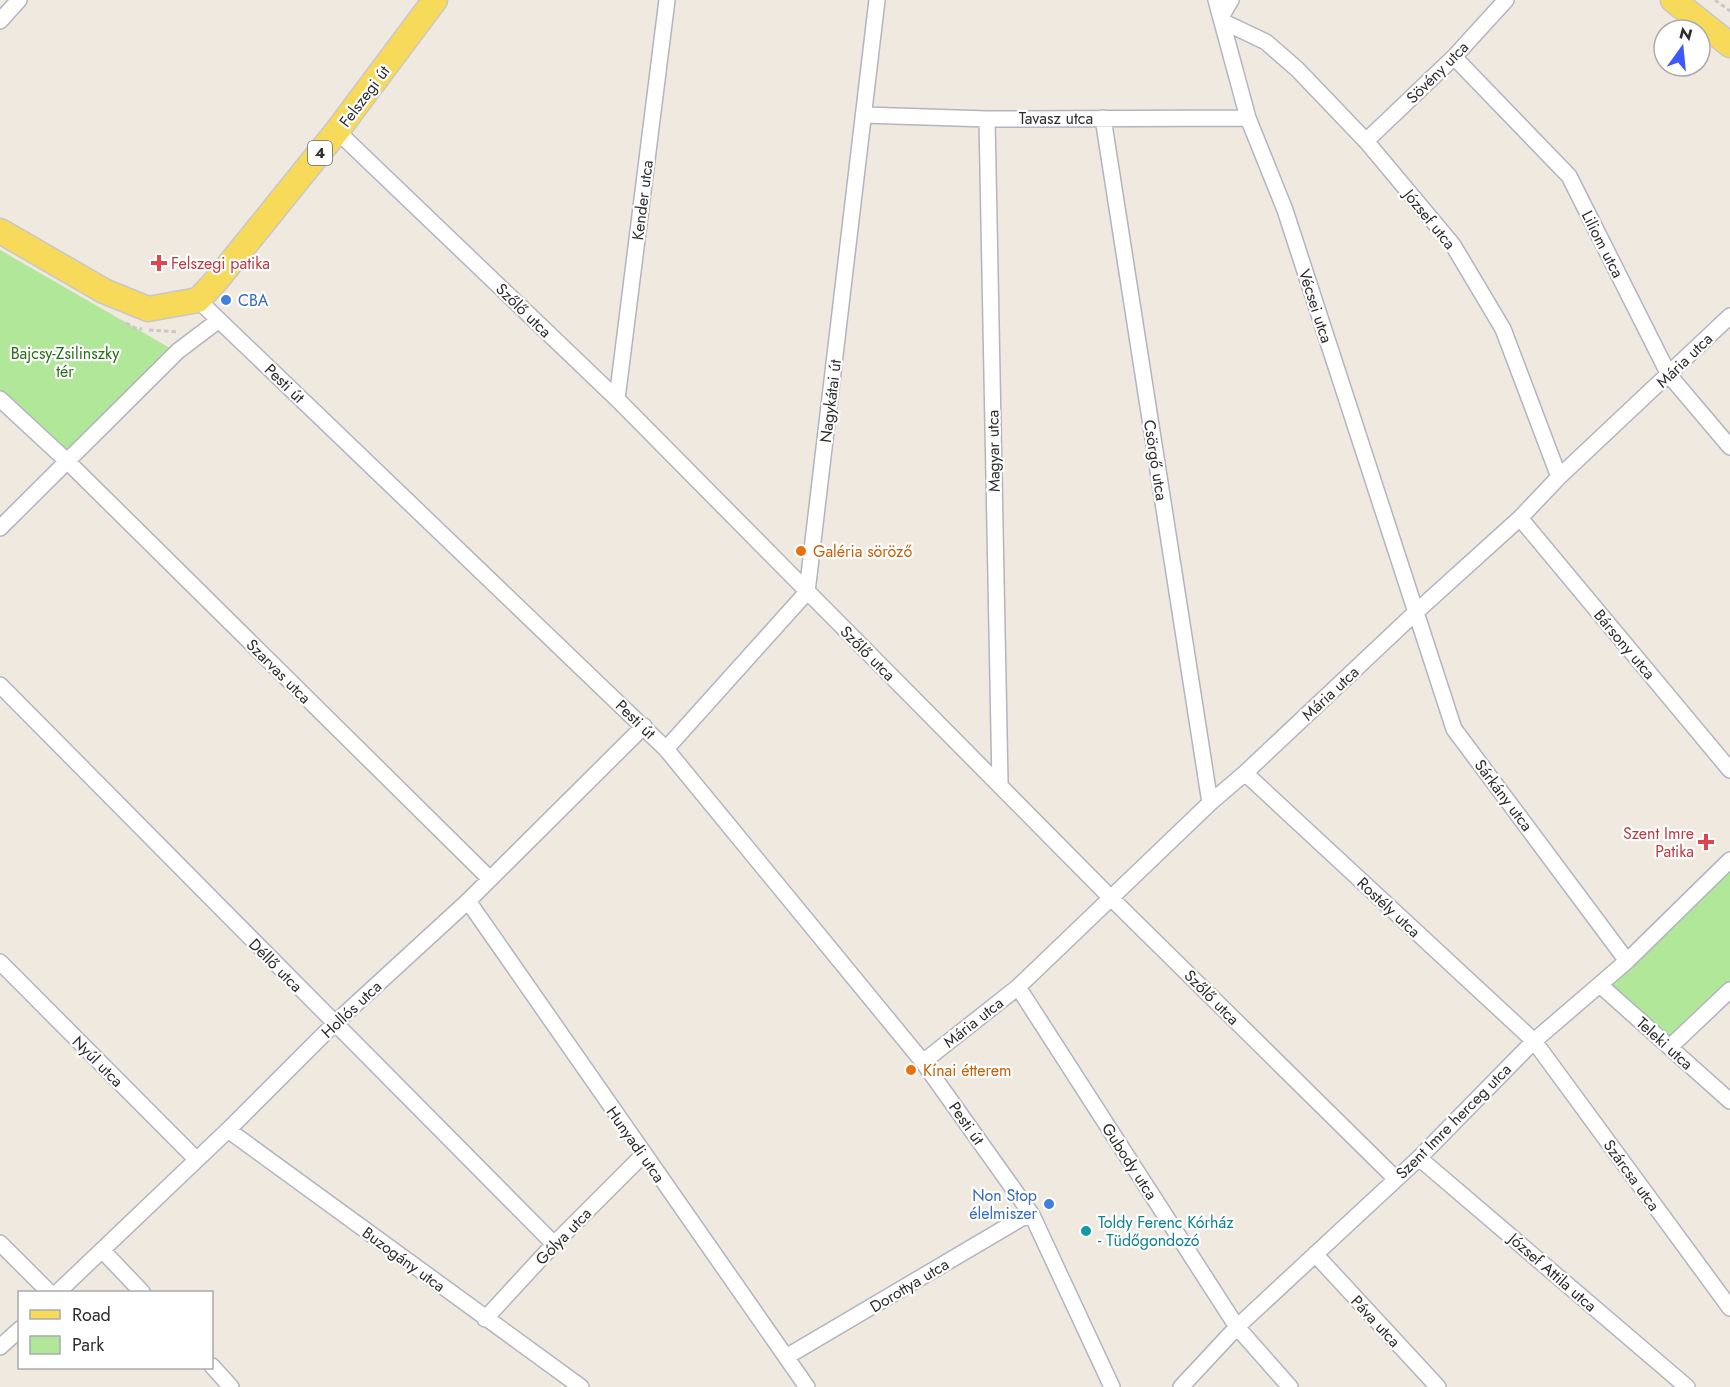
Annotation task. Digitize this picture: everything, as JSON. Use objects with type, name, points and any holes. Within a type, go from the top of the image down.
[{"type":"main road","name":"Felszegi út","points":[[198,300],[216,281],[337,131],[435,0]]},
{"type":"main road","points":[[1673,0],[1730,45]]},
{"type":"main road","points":[[0,231],[104,291],[148,309],[198,300]]},
{"type":"street","points":[[0,21],[19,0]]},
{"type":"street","name":"Kender utca","points":[[617,399],[667,0]]},
{"type":"street","name":"Nagykátai út","points":[[807,592],[877,0]]},
{"type":"street","name":"Vécsei utca","points":[[1216,0],[1248,118],[1285,210],[1416,612]]},
{"type":"street","points":[[1222,19],[1231,0]]},
{"type":"street","name":"Sövény utca","points":[[1366,141],[1454,57],[1506,0]]},
{"type":"street","name":"József utca","points":[[1222,19],[1266,42],[1297,69],[1366,141],[1453,245],[1503,329],[1559,477]]},
{"type":"street","name":"Liliom utca","points":[[1454,57],[1569,176],[1669,375],[1730,447]]},
{"type":"street","name":"Tavasz utca","points":[[864,115],[987,119],[1248,118]]},
{"type":"street","name":"Csörgő utca","points":[[1102,118],[1210,803]]},
{"type":"street","name":"Magyar utca","points":[[987,119],[1000,783]]},
{"type":"street","name":"Szőlő utca","points":[[337,131],[617,399],[1000,783],[1110,897],[1396,1179]]},
{"type":"street","name":"Pesti út","points":[[198,300],[666,749],[923,1062],[1032,1215],[1112,1387]]},
{"type":"street","name":"Mária utca","points":[[923,1062],[1018,987],[1210,803],[1520,518],[1559,477],[1730,316]]},
{"type":"street","points":[[0,528],[178,351],[219,320]]},
{"type":"street","points":[[0,399],[68,462]]},
{"type":"street","name":"Szarvas utca","points":[[68,462],[490,879]]},
{"type":"street","name":"Bársony utca","points":[[1520,518],[1730,771]]},
{"type":"street","points":[[666,749],[807,592]]},
{"type":"street","name":"Sárkány utca","points":[[1416,612],[1454,729],[1627,961]]},
{"type":"street","name":"Déllő utca","points":[[0,685],[554,1244]]},
{"type":"street","name":"Hollós utca","points":[[60,1291],[228,1130],[334,1024],[468,901],[644,726]]},
{"type":"street","name":"Rostély utca","points":[[1245,773],[1534,1041]]},
{"type":"street","name":"Szent Imre herceg utca","points":[[1181,1387],[1237,1327],[1419,1158],[1534,1041],[1627,961],[1730,860]]},
{"type":"street","name":"Hunyadi utca","points":[[468,901],[807,1387]]},
{"type":"street","name":"Nyúl utca","points":[[0,962],[196,1159]]},
{"type":"street","name":"Teleki utca","points":[[1600,985],[1730,1101]]},
{"type":"street","name":"Gubody utca","points":[[1018,987],[1237,1327],[1290,1387]]},
{"type":"street","points":[[1670,1047],[1730,990]]},
{"type":"street","name":"Szárcsa utca","points":[[1534,1041],[1730,1308]]},
{"type":"street","name":"Buzogány utca","points":[[228,1130],[581,1387]]},
{"type":"street","name":"Gólya utca","points":[[485,1319],[554,1244],[643,1155]]},
{"type":"street","name":"József Attila utca","points":[[1419,1158],[1686,1387]]},
{"type":"street","name":"Dorottya utca","points":[[786,1357],[1020,1219],[1032,1215]]},
{"type":"street","points":[[0,1243],[47,1291]]},
{"type":"street","points":[[102,1250],[139,1291]]},
{"type":"street","name":"Páva utca","points":[[1315,1254],[1438,1387]]},
{"type":"street","points":[[0,1347],[18,1331]]},
{"type":"street","points":[[213,1367],[231,1387]]},
{"type":"path","points":[[1716,0],[1730,11]]},
{"type":"path","points":[[170,332],[203,334]]},
{"type":"green space","name":"Bajcsy-Zsilinszky tér","points":[[0,250],[170,348],[70,454],[0,393]]},
{"type":"green space","points":[[1730,860],[1730,990],[1670,1047],[1600,985]]},
{"type":"place","name":"Felszegi patika","points":[[159,263]]},
{"type":"place","name":"CBA","points":[[226,300]]},
{"type":"place","name":"Galéria söröző","points":[[801,551]]},
{"type":"place","name":"Szent Imre Patika","points":[[1706,842]]},
{"type":"place","name":"Kínai étterem","points":[[911,1070]]},
{"type":"place","name":"Non Stop élelmiszer","points":[[1049,1204]]},
{"type":"place","name":"Toldy Ferenc Kórház - Tüdőgondozó","points":[[1086,1231]]}]
